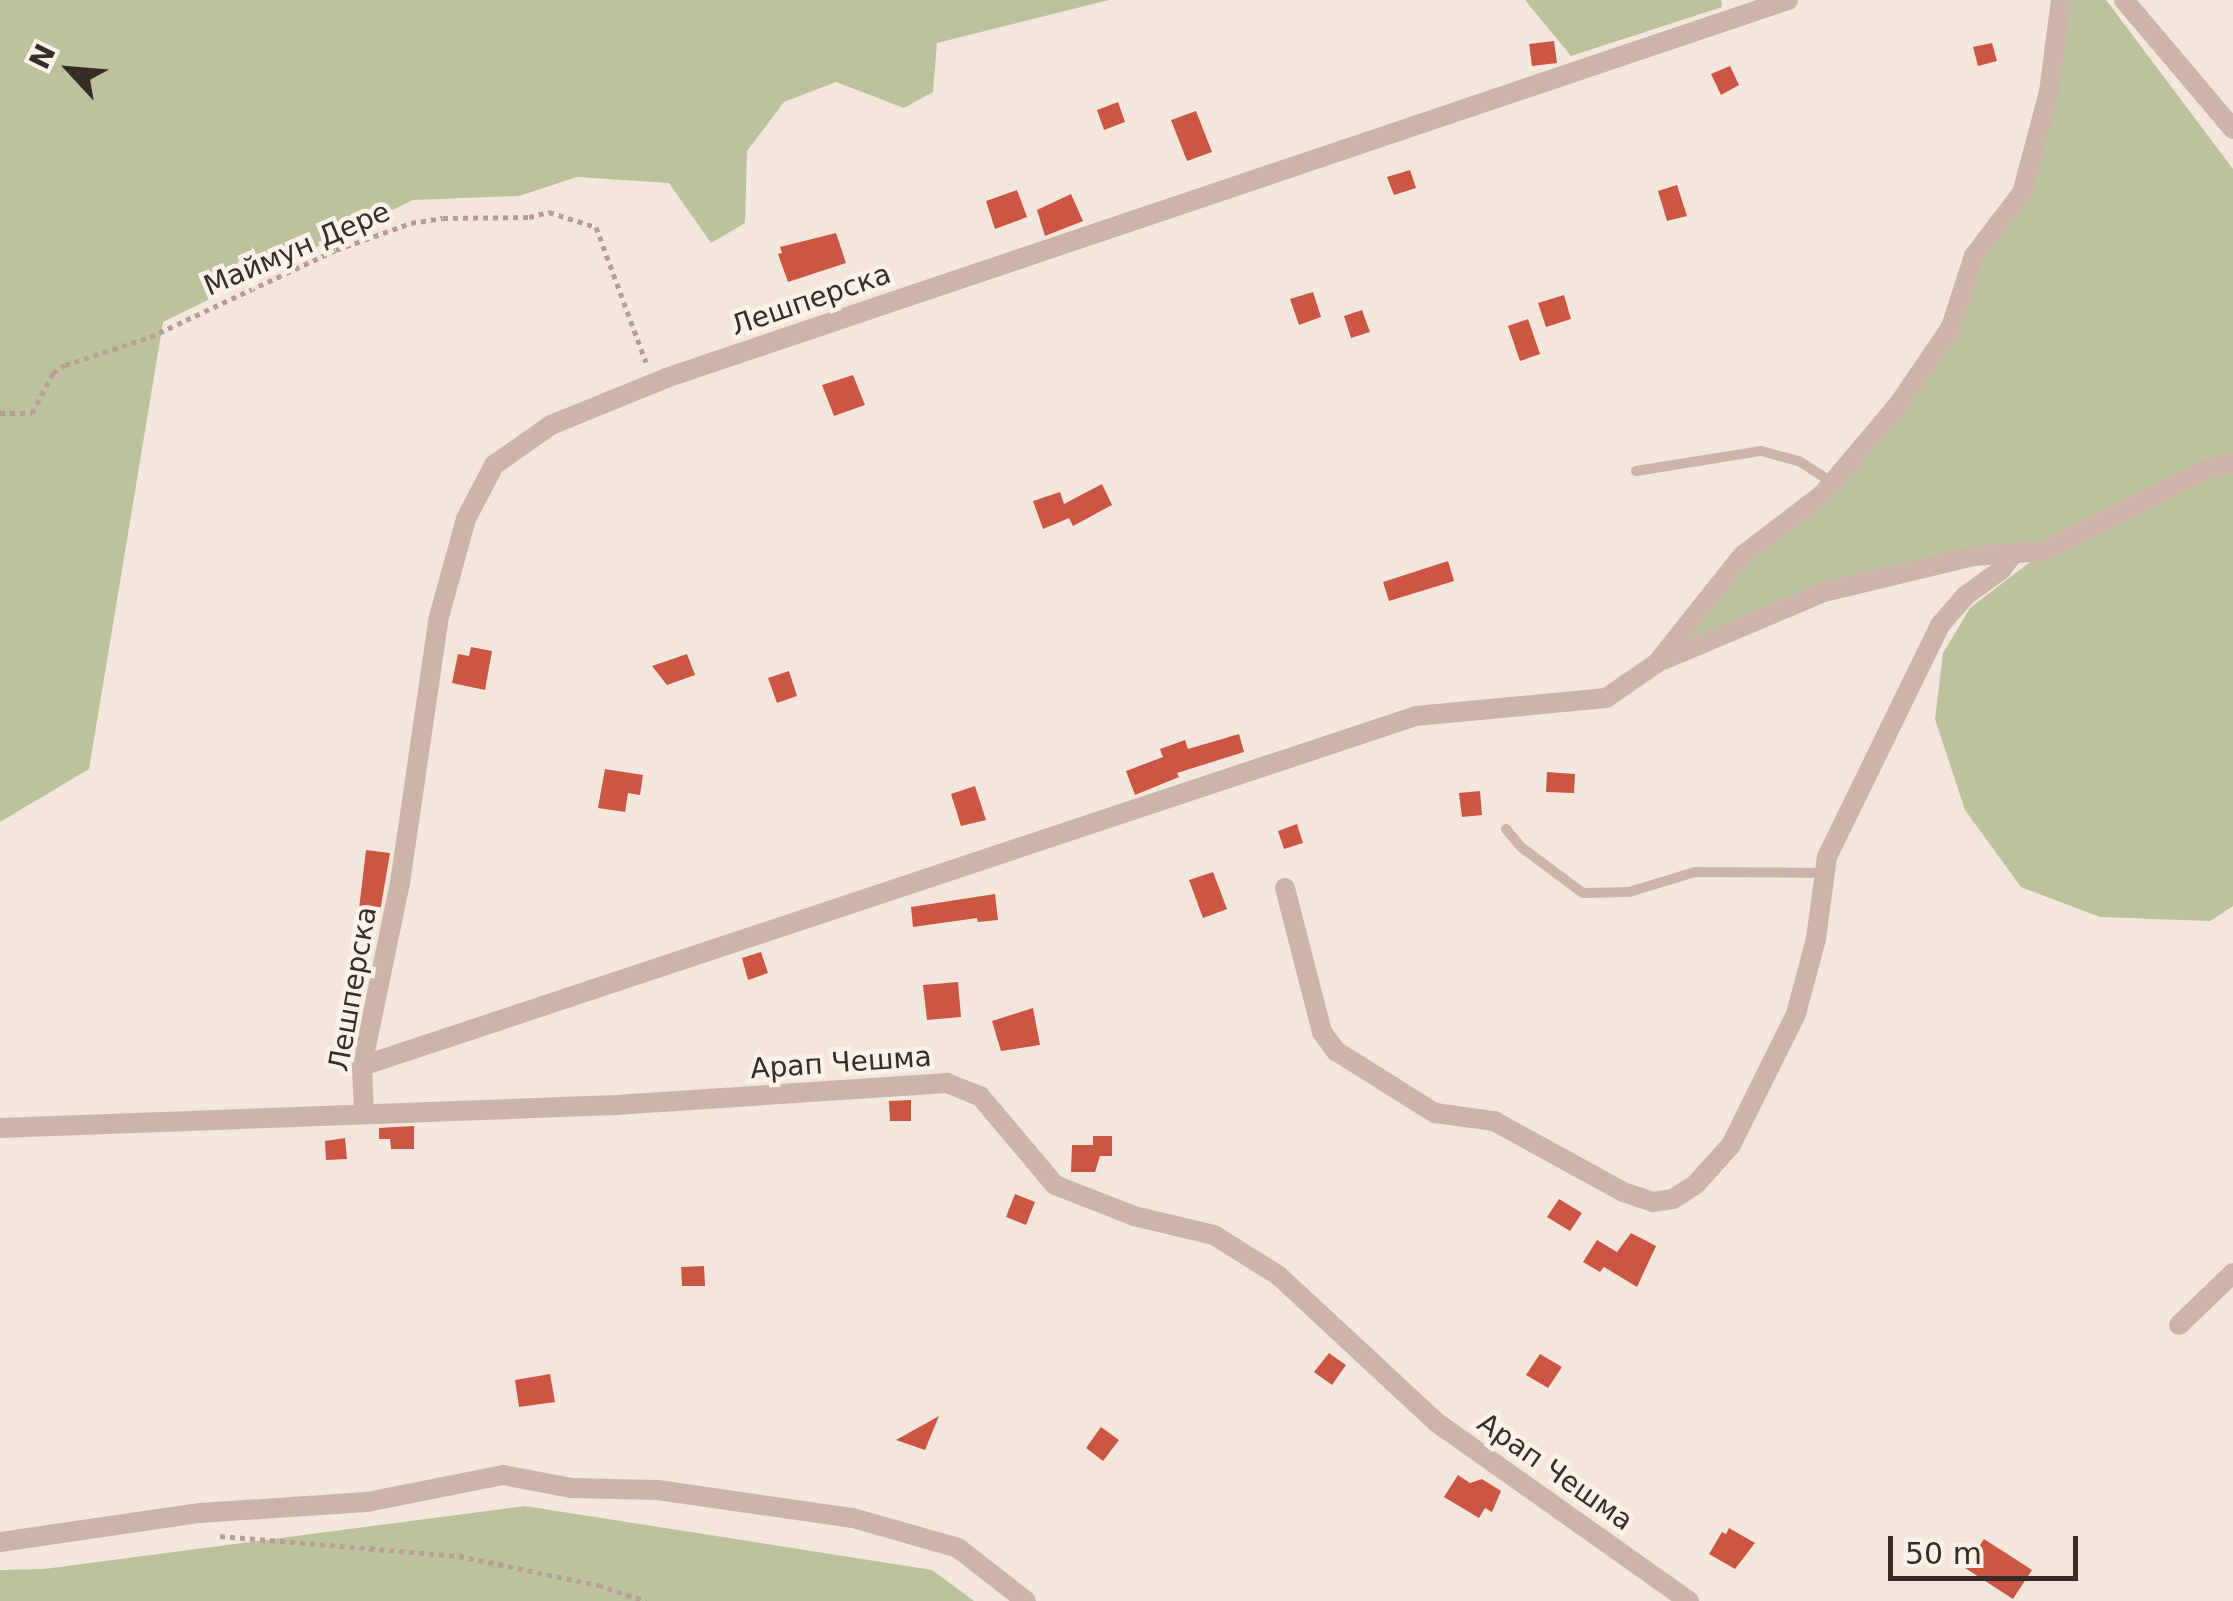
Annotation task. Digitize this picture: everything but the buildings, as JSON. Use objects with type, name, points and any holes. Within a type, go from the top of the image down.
[{"type":"street","name":"Лешперска","points":[[364,1114],[362,1066],[400,883],[439,617],[466,519],[494,465],[551,425],[653,384],[1788,0]]},
{"type":"street","points":[[1657,662],[1742,556],[1833,483],[1898,405],[1951,328],[1974,256],[2022,193],[2049,92],[2061,0]]},
{"type":"street","points":[[2124,0],[2233,129]]},
{"type":"street","points":[[362,1066],[1416,716],[1606,698],[1657,662],[1824,592],[1974,556],[2044,551],[2203,471],[2233,463]]},
{"type":"street","points":[[1286,888],[1322,1032],[1336,1051],[1434,1112],[1494,1121],[1623,1192],[1653,1202],[1673,1199],[1696,1184],[1731,1145],[1766,1080],[1801,996],[1816,940],[1822,873],[1940,625],[1965,596],[2001,570],[2013,554]]},
{"type":"street","name":"Арап Чешма","points":[[0,1128],[616,1105],[947,1084],[980,1096],[1055,1185],[1134,1216],[1214,1236],[1279,1276],[1436,1422],[1689,1601]]},
{"type":"street","points":[[2180,1325],[2233,1273]]},
{"type":"street","points":[[0,1542],[200,1513],[367,1502],[503,1475],[571,1488],[658,1490],[852,1518],[958,1548],[1026,1601]]},
{"type":"lane","points":[[1636,471],[1760,451],[1799,461],[1833,483]]},
{"type":"lane","points":[[1506,829],[1521,847],[1583,893],[1630,892],[1695,872],[1822,873]]},
{"type":"path","name":"Маймун Дере","points":[[0,413],[32,413],[53,373],[64,365],[150,337],[256,284],[365,238],[411,223],[529,217],[549,212],[572,216],[596,227],[625,295],[653,384]]},
{"type":"path","points":[[182,1518],[189,1534],[458,1556],[598,1585],[646,1601]]},
{"type":"green space","points":[[0,0],[1109,0],[937,43],[933,92],[904,108],[836,82],[784,102],[747,151],[745,223],[711,243],[669,183],[577,177],[519,196],[413,200],[163,322],[89,769],[0,822]]},
{"type":"green space","points":[[1525,0],[1721,0],[1722,7],[1571,56]]},
{"type":"green space","points":[[2061,0],[2106,0],[2233,169],[2233,906],[2210,921],[2100,917],[2021,887],[1965,810],[1935,719],[1943,653],[1970,608],[2042,553],[1824,592],[1657,663],[1742,556],[1823,494],[1951,328],[1974,256],[2022,193]]},
{"type":"green space","points":[[525,1506],[932,1570],[974,1601],[0,1601],[0,1570],[44,1569]]}]
